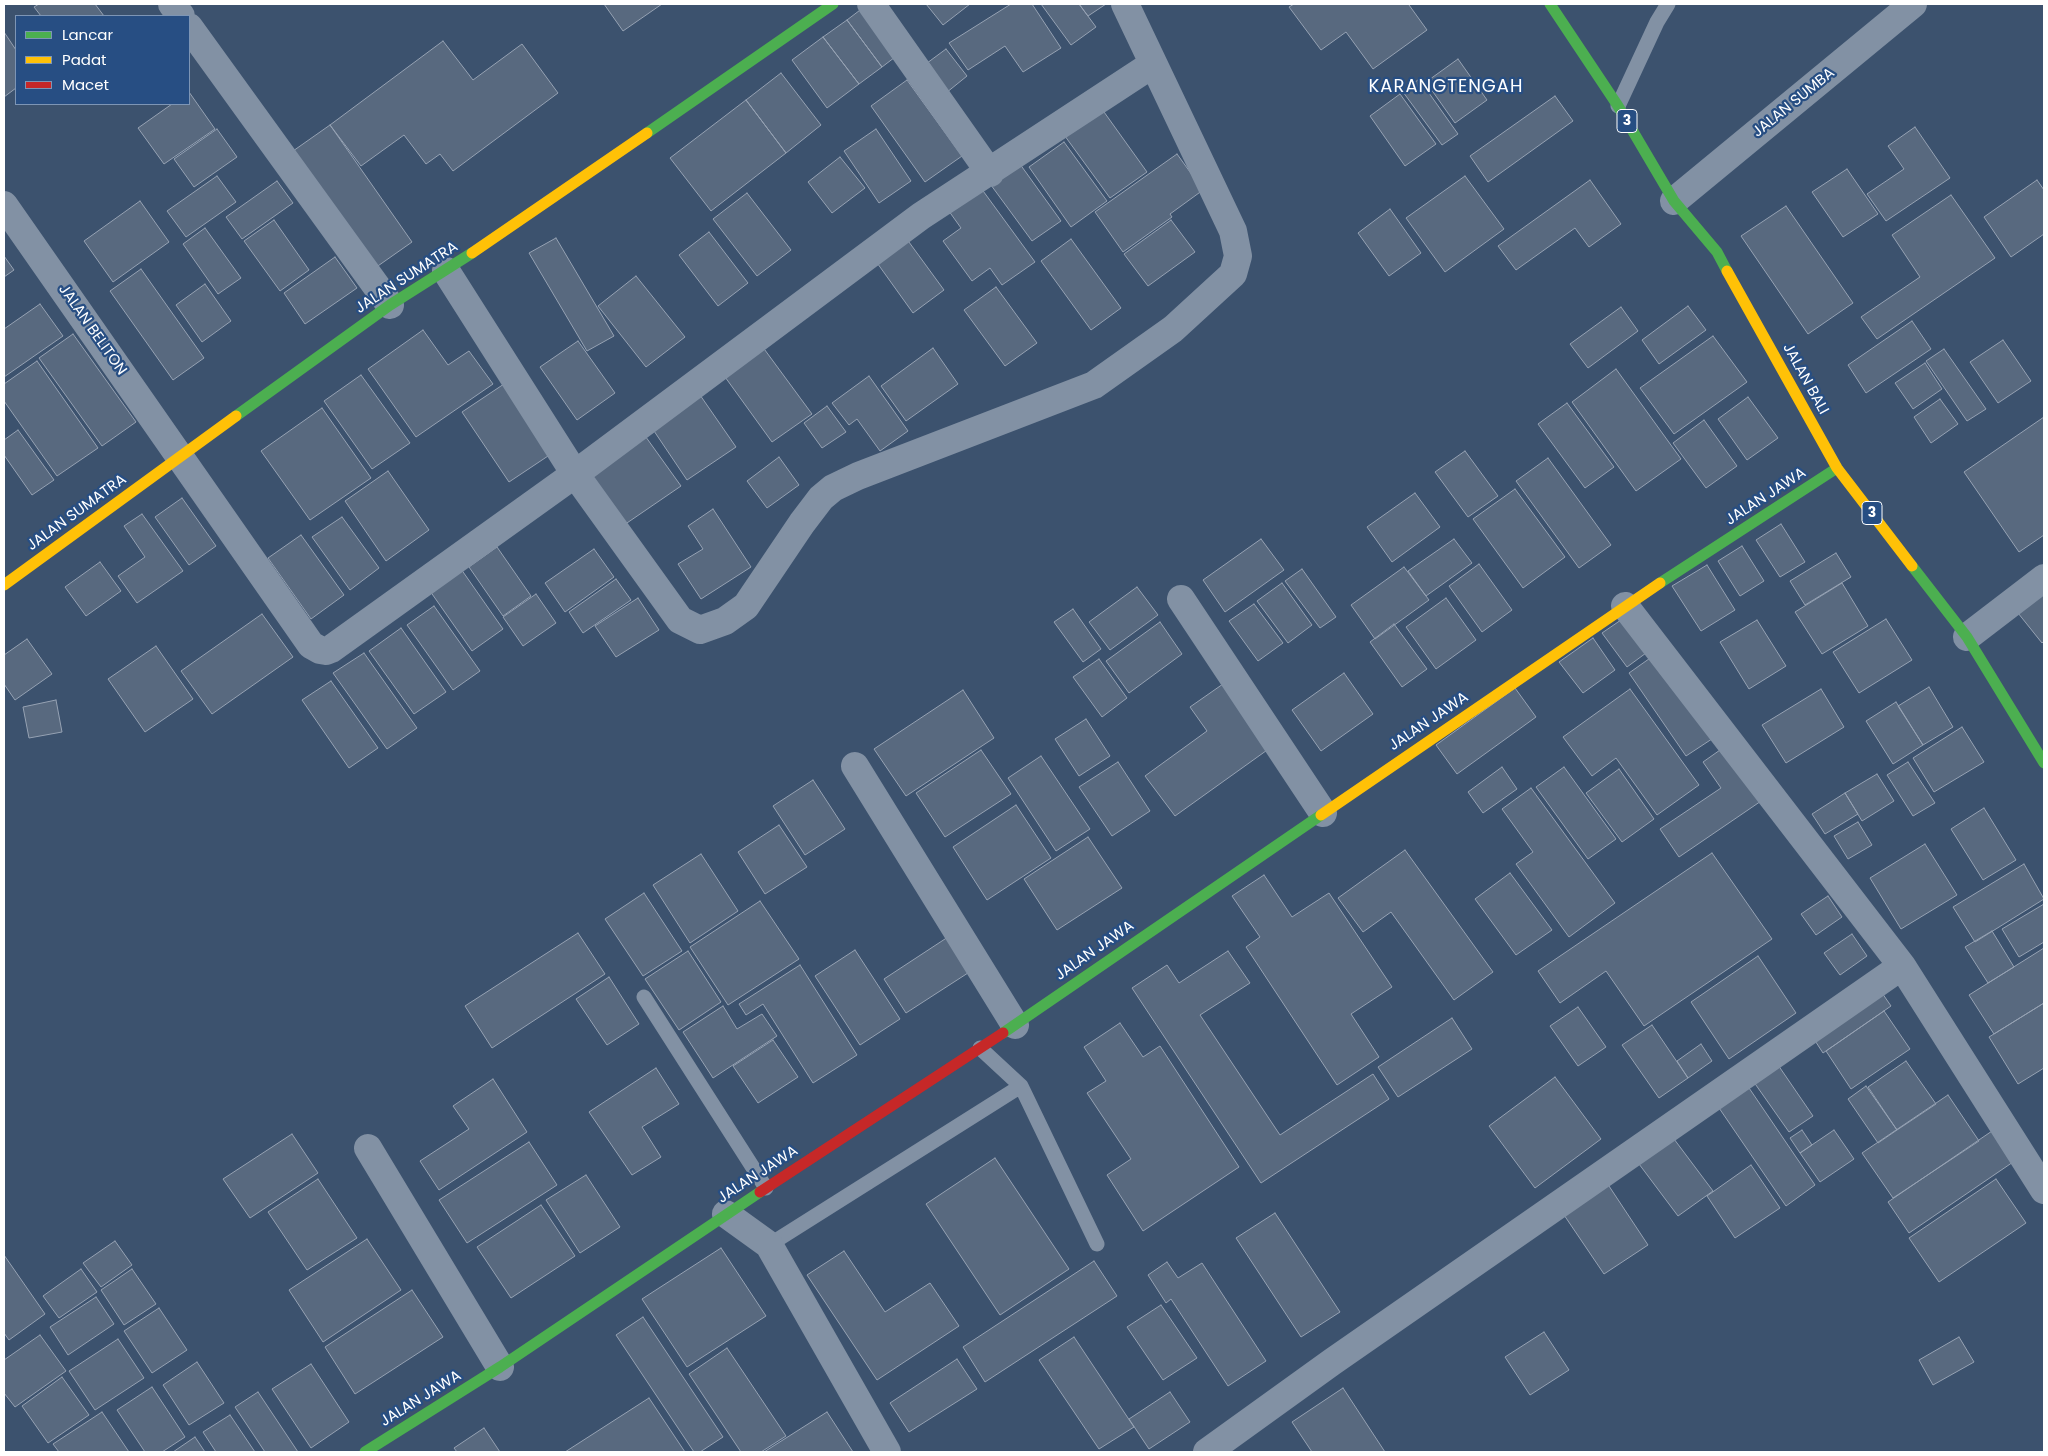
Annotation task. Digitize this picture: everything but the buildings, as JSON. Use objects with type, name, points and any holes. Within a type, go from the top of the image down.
[{"type":"main road","name":"JALAN SUMATRA","points":[[4,585],[390,305],[446,271],[833,4]]},
{"type":"main road","name":"JALAN BALI","points":[[1550,4],[1618,106],[1674,201],[1705,235],[1717,252],[1838,468],[1967,636],[2044,763]]},
{"type":"main road","name":"JALAN JAWA","points":[[365,1452],[500,1367],[726,1214],[1015,1025],[1625,606],[1838,468]]},
{"type":"street","points":[[172,4],[180,15]]},
{"type":"street","points":[[871,4],[990,173]]},
{"type":"street","points":[[446,271],[575,474],[680,620],[700,630],[725,621],[746,606],[802,523],[821,498],[832,488],[858,476],[1094,385],[1173,329],[1233,274],[1238,256],[1234,231],[1126,4]]},
{"type":"street","name":"JALAN SUMBA","points":[[1674,201],[1914,4]]},
{"type":"street","points":[[190,28],[390,305]]},
{"type":"street","points":[[575,474],[921,216],[990,173],[1153,64]]},
{"type":"street","name":"JALAN BELITON","points":[[4,205],[311,645],[320,650],[326,651],[331,649],[575,474]]},
{"type":"street","points":[[1967,636],[2044,578]]},
{"type":"street","points":[[1182,599],[1323,813]]},
{"type":"street","points":[[1625,606],[1902,966],[2044,1190]]},
{"type":"street","points":[[855,766],[1015,1025]]},
{"type":"street","points":[[1206,1452],[1332,1362],[1902,966]]},
{"type":"street","points":[[368,1148],[500,1367]]},
{"type":"street","points":[[726,1214],[769,1245],[887,1452]]},
{"type":"lane","points":[[1618,106],[1657,22],[1668,4]]},
{"type":"lane","points":[[644,997],[766,1188]]},
{"type":"lane","points":[[980,1048],[1021,1086],[1097,1244]]},
{"type":"lane","points":[[769,1245],[1021,1086]]},
{"type":"traffic: fast","points":[[647,133],[833,4]]},
{"type":"traffic: fast","points":[[1550,4],[1618,106],[1674,201],[1717,252],[1727,271]]},
{"type":"traffic: fast","points":[[236,416],[390,305],[472,253]]},
{"type":"traffic: fast","points":[[1660,583],[1837,468]]},
{"type":"traffic: fast","points":[[1912,566],[1967,637],[2044,763]]},
{"type":"traffic: fast","points":[[1003,1033],[1321,815]]},
{"type":"traffic: fast","points":[[365,1452],[500,1367],[760,1192]]},
{"type":"traffic: slow","points":[[472,253],[647,133]]},
{"type":"traffic: slow","points":[[1727,271],[1837,468],[1912,566]]},
{"type":"traffic: slow","points":[[4,585],[236,416]]},
{"type":"traffic: slow","points":[[1321,815],[1660,583]]},
{"type":"traffic: jam","points":[[760,1192],[1003,1033]]},
{"type":"district","name":"KARANGTENGAH","points":[[1446,87]]}]
